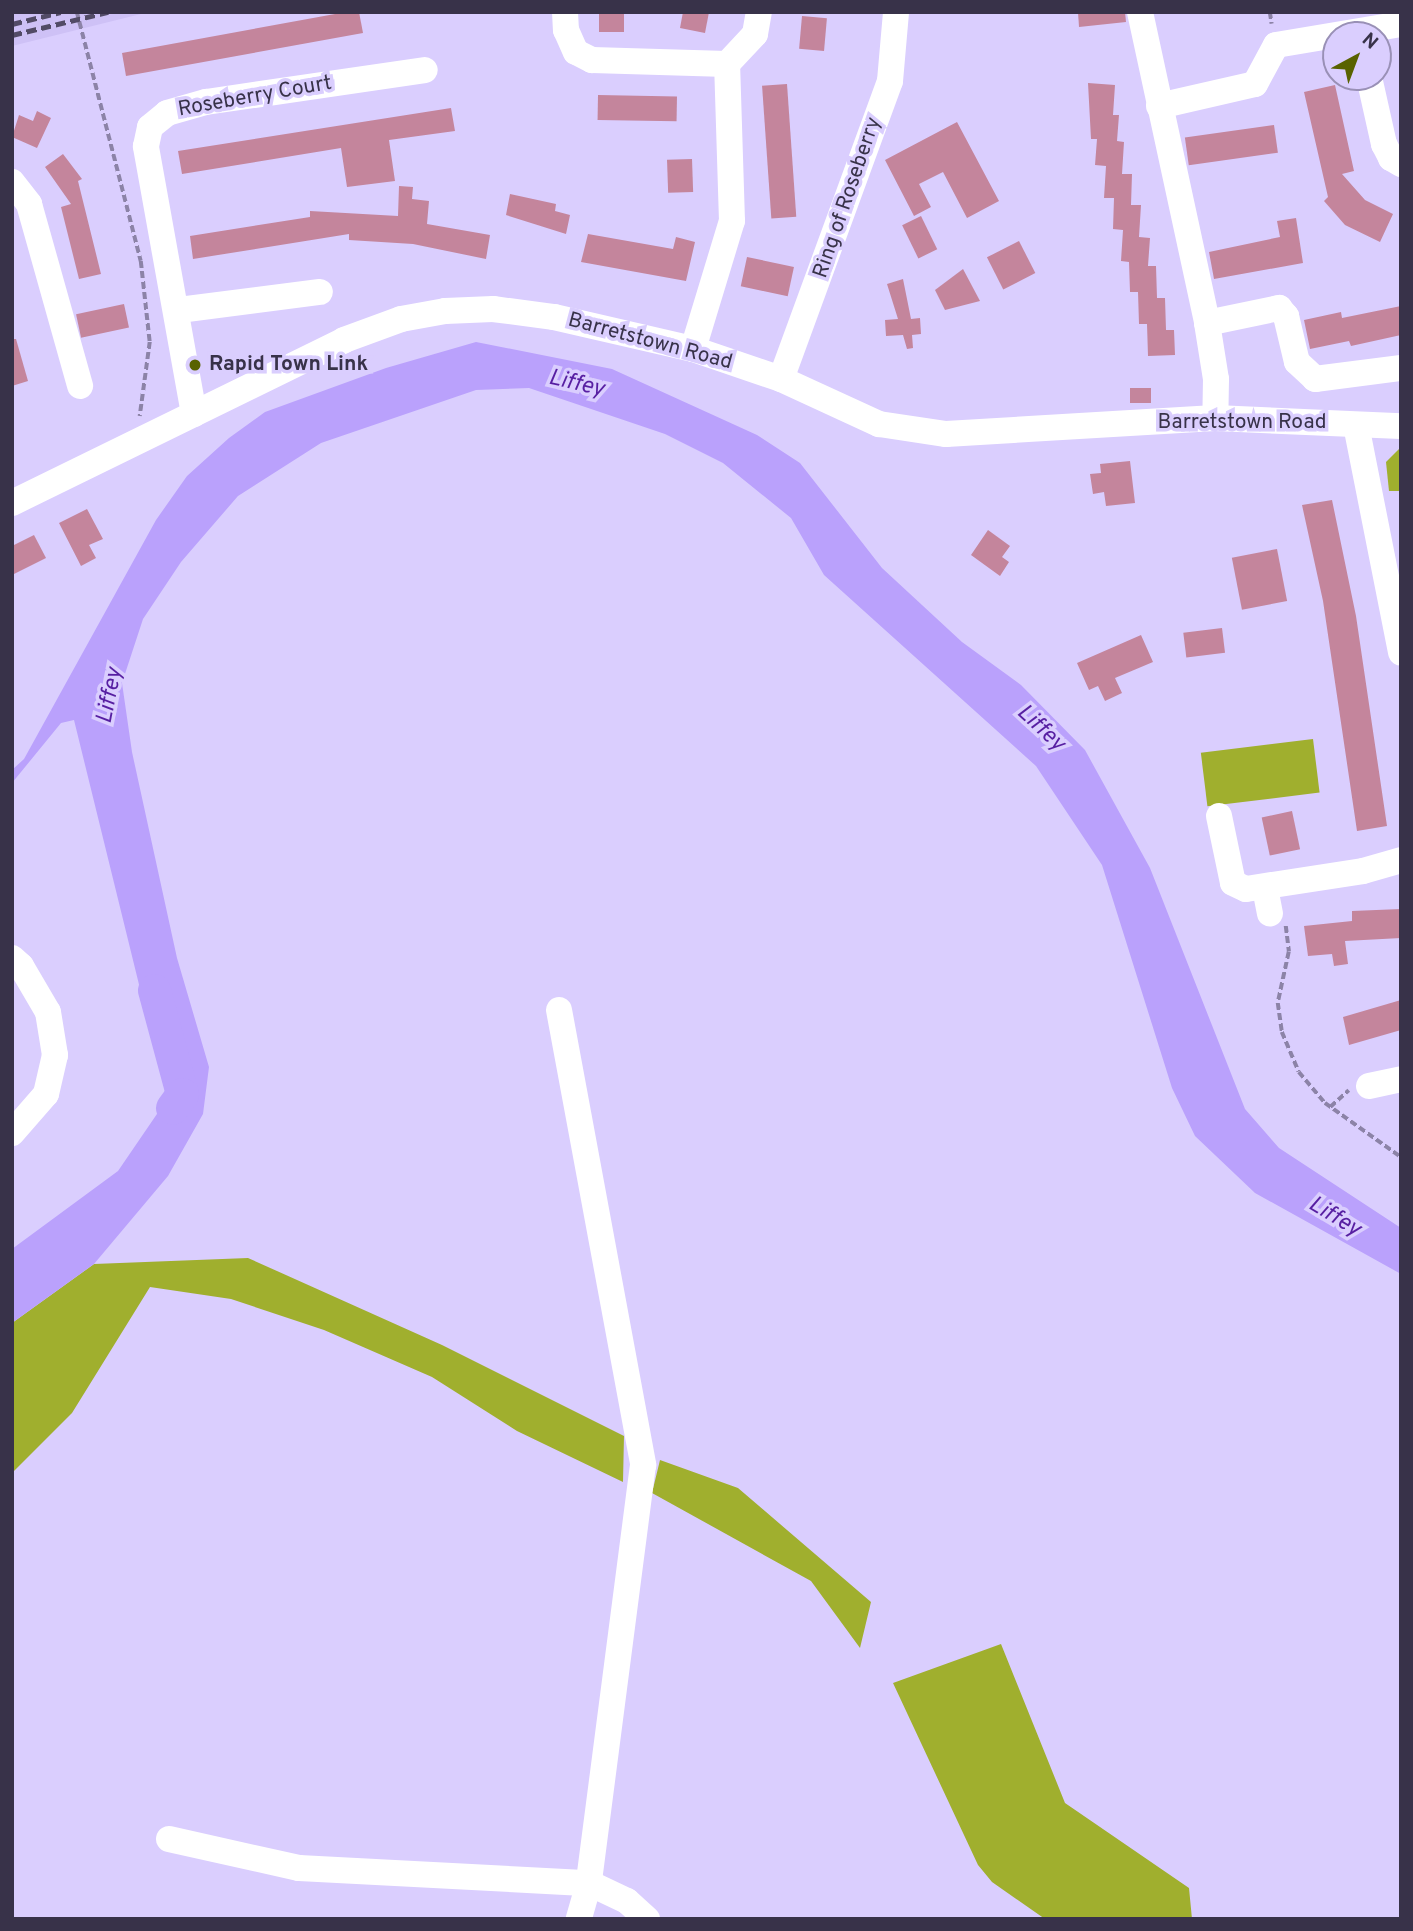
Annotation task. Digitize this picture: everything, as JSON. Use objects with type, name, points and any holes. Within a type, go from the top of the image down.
[{"type":"street","points":[[565,12],[566,30],[576,52],[592,60],[727,64]]},
{"type":"street","points":[[692,349],[732,221],[727,64],[755,34],[759,12]]},
{"type":"street","name":"Ring of Roseberry","points":[[781,379],[890,81],[896,12]]},
{"type":"street","points":[[1140,12],[1207,323],[1216,379],[1215,418]]},
{"type":"street","points":[[1159,106],[1255,84],[1276,45],[1322,38]]},
{"type":"street","name":"Roseberry Court","points":[[194,414],[179,310],[146,146],[150,127],[167,113],[206,102],[425,70]]},
{"type":"street","points":[[1372,91],[1384,144],[1391,158],[1401,164]]},
{"type":"street","points":[[12,182],[29,204],[80,386]]},
{"type":"street","points":[[179,310],[320,292]]},
{"type":"street","points":[[1207,323],[1279,308],[1286,316],[1297,362],[1315,379],[1401,368]]},
{"type":"street","name":"Barretstown Road","points":[[12,503],[344,340],[401,319],[445,311],[493,309],[554,317],[692,349],[781,379],[879,424],[946,434],[1215,418],[1401,426]]},
{"type":"street","points":[[1356,425],[1401,653]]},
{"type":"street","points":[[1219,816],[1233,883],[1267,901],[1401,860]]},
{"type":"street","points":[[12,958],[21,966],[48,1012],[55,1055],[46,1094],[12,1133]]},
{"type":"street","points":[[559,1010],[643,1465],[589,1883],[579,1919]]},
{"type":"street","points":[[1369,1086],[1401,1079]]},
{"type":"street","points":[[169,1839],[299,1868],[589,1883],[627,1901],[647,1919]]},
{"type":"path","points":[[77,12],[141,261],[150,342],[139,413],[146,438]]},
{"type":"path","points":[[1267,901],[1283,913],[1288,935],[1289,952],[1278,1003],[1282,1032],[1299,1072],[1325,1103],[1401,1157]]},
{"type":"shaded area","points":[[12,12],[149,12],[12,46]]},
{"type":"green space","points":[[1401,447],[1401,491],[1389,491],[1386,462]]},
{"type":"green space","points":[[1313,739],[1320,793],[1207,806],[1201,753]]},
{"type":"green space","points":[[248,1258],[442,1345],[624,1436],[623,1482],[517,1431],[432,1377],[324,1330],[231,1299],[150,1287],[72,1413],[12,1473],[12,1323],[94,1264]]},
{"type":"green space","points":[[660,1460],[738,1488],[871,1602],[860,1648],[811,1581],[652,1493]]},
{"type":"green space","points":[[1001,1644],[1065,1803],[1189,1888],[1192,1919],[1045,1919],[992,1882],[978,1865],[893,1683]]},
{"type":"water","points":[[476,342],[612,369],[757,435],[800,463],[882,568],[962,642],[1021,685],[1085,750],[1150,868],[1245,1109],[1279,1148],[1401,1228],[1401,1274],[1255,1193],[1195,1136],[1172,1088],[1102,865],[1036,766],[824,575],[791,518],[723,463],[665,434],[529,388],[476,390],[321,443],[238,496],[181,562],[143,619],[122,683],[132,752],[177,958],[209,1067],[203,1114],[168,1176],[94,1264],[12,1323],[12,1249],[118,1171],[159,1111],[179,1055],[172,1040],[146,1013],[74,720],[61,723],[12,783],[12,770],[24,759],[156,520],[187,476],[229,438],[265,412],[386,368]]},
{"type":"building","points":[[346,12],[359,12],[363,33],[126,76],[122,53]]},
{"type":"building","points":[[599,12],[624,12],[624,32],[599,32]]},
{"type":"building","points":[[683,12],[709,12],[705,33],[680,28]]},
{"type":"building","points":[[1078,12],[1125,12],[1126,22],[1079,27]]},
{"type":"building","points":[[802,16],[827,18],[824,51],[799,49]]},
{"type":"building","points":[[1088,83],[1115,85],[1113,115],[1119,115],[1117,141],[1124,142],[1122,174],[1132,174],[1131,205],[1141,205],[1139,237],[1150,238],[1148,266],[1156,266],[1157,298],[1165,298],[1166,330],[1174,330],[1175,355],[1148,356],[1147,324],[1139,324],[1138,292],[1130,292],[1129,262],[1121,261],[1123,230],[1113,229],[1114,198],[1104,198],[1106,166],[1095,165],[1097,139],[1091,139]]},
{"type":"building","points":[[787,84],[796,217],[771,218],[762,86]]},
{"type":"building","points":[[1322,88],[1322,91],[1336,91],[1354,171],[1342,174],[1365,200],[1393,214],[1380,242],[1345,225],[1324,201],[1328,197],[1304,92]]},
{"type":"building","points":[[598,95],[677,96],[677,121],[598,120]]},
{"type":"building","points":[[451,108],[455,131],[389,140],[395,181],[347,187],[341,148],[182,174],[178,151]]},
{"type":"building","points":[[37,111],[51,118],[37,148],[12,137],[19,115],[33,121]]},
{"type":"building","points":[[957,122],[999,201],[967,218],[943,172],[919,184],[931,207],[914,216],[885,160]]},
{"type":"building","points":[[1274,125],[1278,153],[1189,165],[1185,138]]},
{"type":"building","points":[[63,154],[82,179],[78,181],[101,274],[79,279],[61,207],[71,204],[45,167]]},
{"type":"building","points":[[692,159],[693,192],[668,193],[667,160]]},
{"type":"building","points":[[399,186],[413,187],[412,199],[429,201],[427,224],[490,235],[486,259],[413,244],[349,240],[349,234],[193,259],[190,236],[310,217],[310,211],[398,216]]},
{"type":"building","points":[[510,194],[556,204],[555,211],[570,215],[566,234],[506,215]]},
{"type":"building","points":[[921,216],[937,249],[918,258],[902,225]]},
{"type":"building","points":[[1296,218],[1303,263],[1214,279],[1209,252],[1280,237],[1277,221]]},
{"type":"building","points":[[588,234],[673,249],[676,237],[695,242],[686,281],[581,262]]},
{"type":"building","points":[[1019,241],[1035,273],[1003,289],[987,257]]},
{"type":"building","points":[[747,257],[794,267],[788,296],[741,286]]},
{"type":"building","points":[[963,269],[980,301],[945,310],[935,290]]},
{"type":"building","points":[[903,279],[911,319],[920,318],[921,334],[912,335],[913,348],[907,349],[903,335],[886,336],[885,320],[898,319],[887,284]]},
{"type":"building","points":[[124,304],[129,327],[81,338],[76,314]]},
{"type":"building","points":[[1401,306],[1401,335],[1351,346],[1349,341],[1310,349],[1304,320],[1341,312],[1342,318]]},
{"type":"building","points":[[12,339],[16,339],[28,381],[12,386]]},
{"type":"building","points":[[1130,388],[1151,388],[1151,403],[1130,403]]},
{"type":"building","points":[[1130,461],[1135,503],[1106,506],[1104,492],[1093,494],[1090,474],[1101,473],[1100,464]]},
{"type":"building","points":[[1332,500],[1356,616],[1387,826],[1357,831],[1323,601],[1302,505]]},
{"type":"building","points":[[87,509],[103,539],[89,545],[96,558],[81,566],[59,523]]},
{"type":"building","points":[[988,530],[1010,546],[1002,557],[1009,562],[1000,576],[971,555]]},
{"type":"building","points":[[34,535],[46,558],[12,575],[12,546]]},
{"type":"building","points":[[1277,549],[1287,601],[1242,610],[1232,558]]},
{"type":"building","points":[[1222,628],[1225,653],[1186,658],[1183,633]]},
{"type":"building","points":[[1141,635],[1153,662],[1115,678],[1122,693],[1105,701],[1098,686],[1089,690],[1077,663]]},
{"type":"building","points":[[1292,811],[1300,849],[1270,856],[1262,817]]},
{"type":"building","points":[[1401,909],[1401,938],[1345,941],[1348,964],[1334,966],[1332,954],[1308,956],[1304,926],[1352,921],[1352,911]]},
{"type":"building","points":[[1401,1000],[1401,1030],[1349,1045],[1343,1017]]},
{"type":"waterway","name":"Liffey","points":[[154,990],[182,1094],[172,1108]]},
{"type":"railway","points":[[12,24],[61,12]]},
{"type":"railway","points":[[12,35],[108,12]]},
{"type":"place","name":"Rapid Town Link","points":[[195,365]]}]
